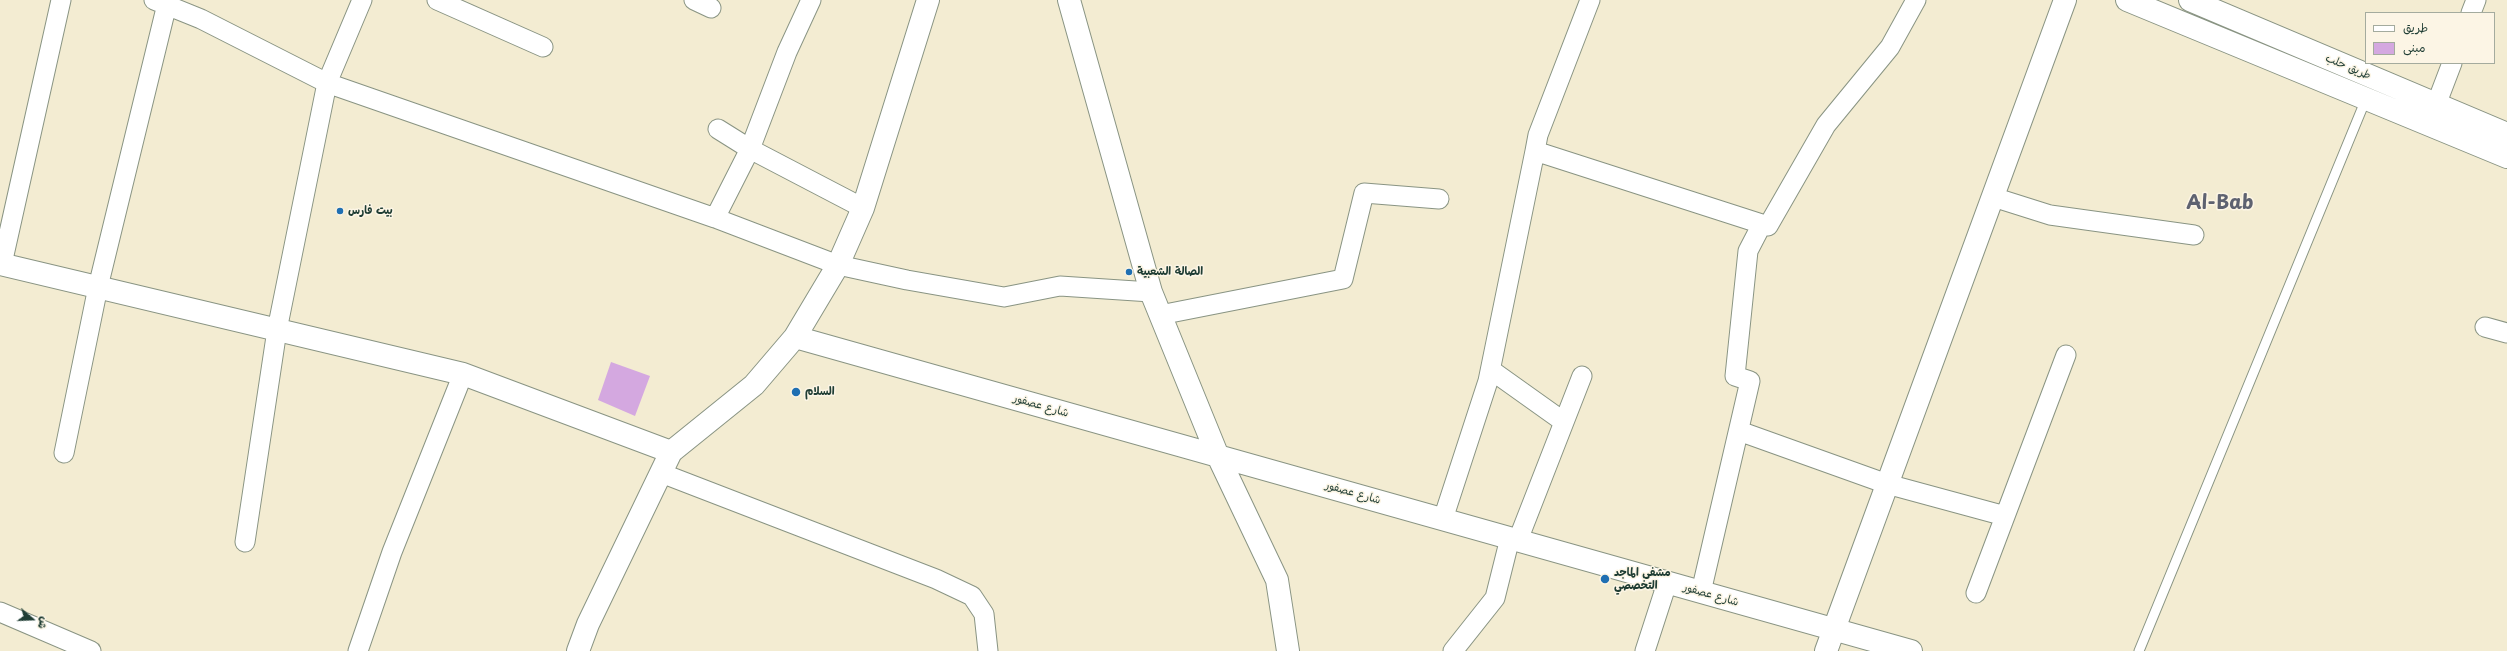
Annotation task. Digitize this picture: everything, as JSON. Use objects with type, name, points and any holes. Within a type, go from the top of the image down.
[{"type":"main road","points":[[578,651],[588,624],[671,452],[754,385],[795,337],[838,265],[863,208],[928,0]]},
{"type":"main road","points":[[1069,0],[1151,292],[1217,454],[1277,580],[1288,651]]},
{"type":"main road","points":[[1826,651],[2065,0]]},
{"type":"main road","points":[[2127,0],[2507,157]]},
{"type":"main road","name":"طريق حلب","points":[[2190,0],[2507,134]]},
{"type":"main road","points":[[1,264],[463,374],[671,452]]},
{"type":"main road","name":"شارع عصفور","points":[[795,337],[1217,454],[1911,651]]},
{"type":"street","points":[[1,264],[61,0]]},
{"type":"street","points":[[244,542],[278,330],[327,83],[362,0]]},
{"type":"street","points":[[437,0],[543,47]]},
{"type":"street","points":[[694,0],[711,8]]},
{"type":"street","points":[[715,218],[750,149],[788,52],[811,0]]},
{"type":"street","points":[[1443,519],[1490,370],[1538,134],[1590,0]]},
{"type":"street","points":[[1535,151],[1768,226],[1826,125],[1890,47],[1916,0]]},
{"type":"street","points":[[2471,12],[2476,0]]},
{"type":"street","points":[[64,452],[98,287],[163,2],[201,19],[327,83],[715,218],[838,265],[907,280],[1004,297],[1060,286],[1151,292]]},
{"type":"street","points":[[2436,105],[2452,64]]},
{"type":"street","points":[[718,129],[750,149],[863,208]]},
{"type":"street","points":[[1160,315],[1342,279],[1364,193],[1439,199]]},
{"type":"street","points":[[1993,197],[2050,215],[2194,235]]},
{"type":"street","points":[[1701,592],[1750,381],[1735,376],[1748,251],[1762,224]]},
{"type":"street","points":[[2485,327],[2507,333]]},
{"type":"street","points":[[1976,593],[2066,355]]},
{"type":"street","points":[[1490,370],[1564,422]]},
{"type":"street","points":[[358,651],[392,552],[463,374]]},
{"type":"street","points":[[1453,651],[1495,598],[1514,539],[1582,376]]},
{"type":"street","points":[[1739,431],[1887,484],[2005,516]]},
{"type":"street","points":[[661,473],[936,579],[972,596],[984,614],[988,651]]},
{"type":"street","points":[[1645,651],[1668,583]]},
{"type":"street","points":[[0,612],[91,651]]},
{"type":"lane","points":[[2139,651],[2366,98]]},
{"type":"building","points":[[611,362],[650,376],[635,416],[598,400]]},
{"type":"place","name":"بيت فارس","points":[[340,211]]},
{"type":"place","name":"الصالة الشعبية","points":[[1129,272]]},
{"type":"place","name":"السلام","points":[[796,392]]},
{"type":"place","name":"مشفى الماجد التخصصي","points":[[1605,579]]},
{"type":"district","name":"Al-Bab","points":[[2220,204]]}]
